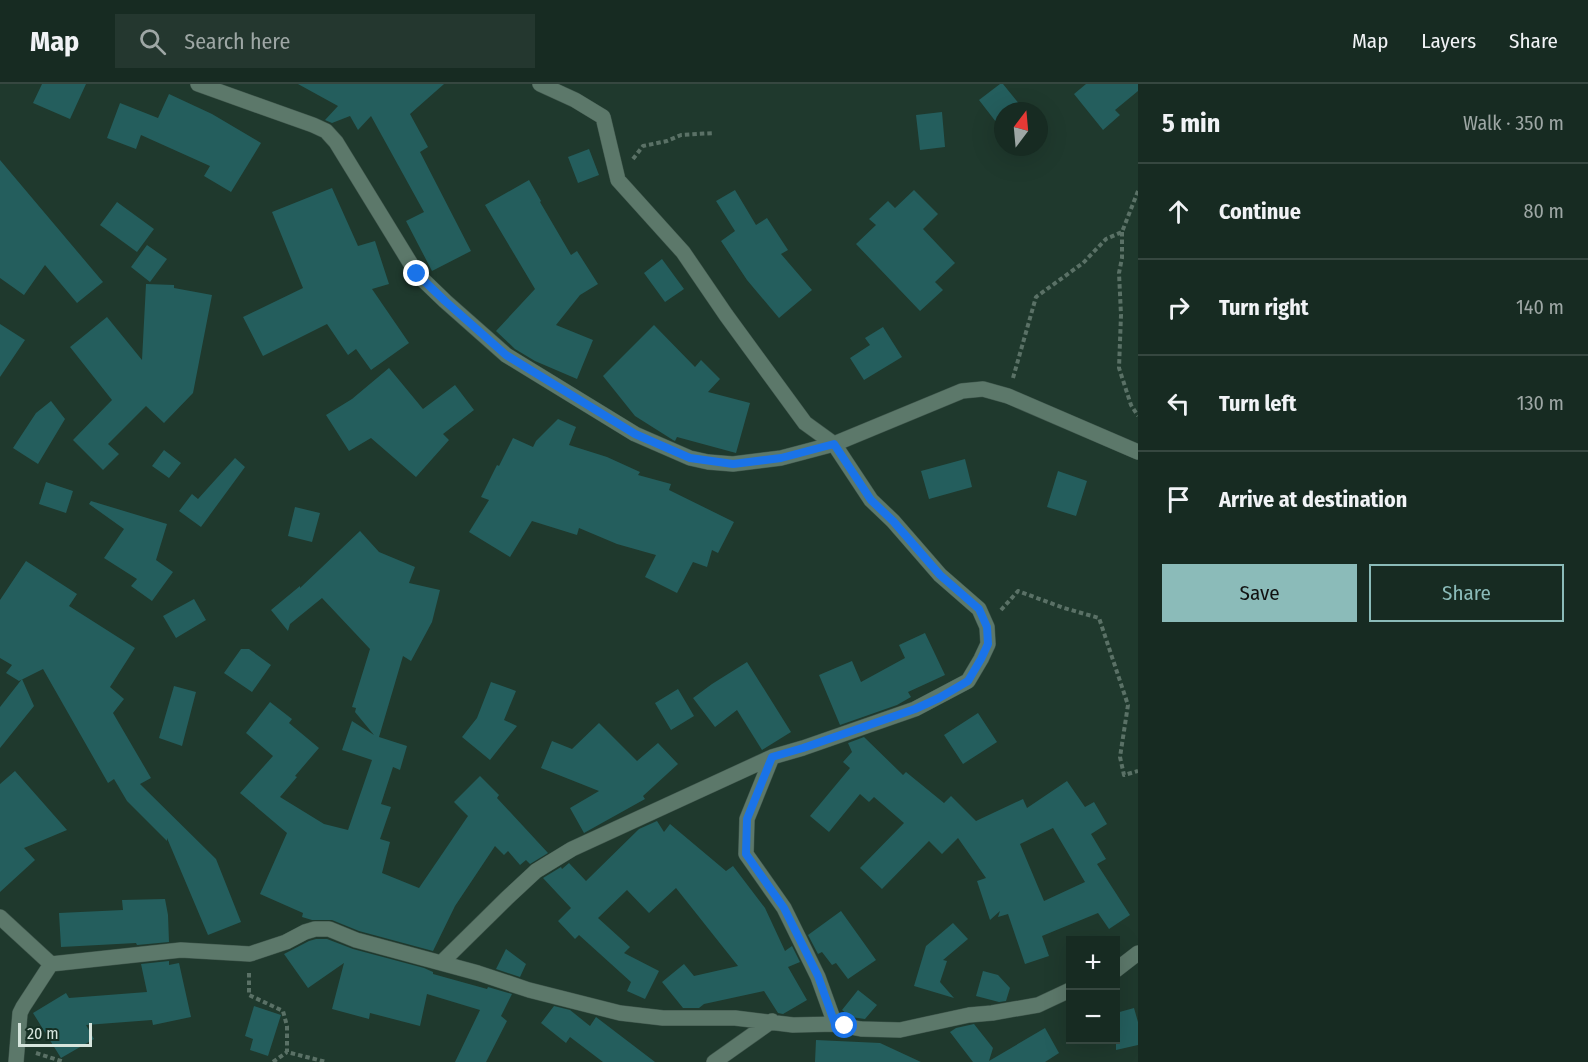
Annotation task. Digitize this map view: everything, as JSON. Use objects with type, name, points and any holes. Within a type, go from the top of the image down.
[{"type":"street","points":[[198,84],[326,131],[336,142],[417,274],[506,355],[635,434],[690,458],[733,464],[781,458],[834,444],[962,391],[983,388],[1008,396],[1138,452]]},
{"type":"street","points":[[441,963],[536,871],[572,849],[772,757],[915,709],[968,681],[988,644],[987,627],[979,609],[940,575],[893,521],[871,500],[834,444],[805,423],[726,315],[684,252],[618,180],[603,117],[575,100],[540,84]]},
{"type":"street","points":[[772,757],[747,819],[746,854],[784,908],[818,976],[835,1024]]},
{"type":"street","points":[[0,917],[51,964],[181,950],[250,954],[286,942],[305,932],[329,929],[356,940],[478,973],[530,990],[620,1013],[663,1018],[735,1018],[793,1025],[835,1024],[861,1029],[900,1030],[969,1015],[1038,1005],[1066,992]]},
{"type":"street","points":[[1120,967],[1138,953]]},
{"type":"street","points":[[16,1055],[22,1007],[51,964]]},
{"type":"street","points":[[714,1062],[772,1021]]},
{"type":"path","points":[[618,180],[643,146],[667,141],[681,135],[714,133]]},
{"type":"path","points":[[1138,191],[1122,232],[1122,258],[1119,273],[1121,315],[1119,368],[1131,405],[1138,416]]},
{"type":"path","points":[[1008,396],[1036,297],[1083,263],[1106,239],[1122,232]]},
{"type":"path","points":[[987,627],[1018,591],[1099,618],[1128,705],[1120,757],[1124,775],[1138,771]]},
{"type":"path","points":[[250,954],[249,995],[283,1011],[287,1026],[287,1052]]},
{"type":"path","points":[[273,1062],[287,1052],[326,1062]]},
{"type":"path","points":[[16,1055],[64,1062]]},
{"type":"building","points":[[42,84],[86,84],[70,119],[33,103]]},
{"type":"building","points":[[298,84],[444,84],[410,114],[428,147],[420,152],[471,251],[432,271],[406,221],[424,212],[371,116],[358,130],[350,116],[332,123],[325,120],[338,106]]},
{"type":"building","points":[[1003,84],[1018,102],[994,102],[994,119],[979,100]]},
{"type":"building","points":[[1086,84],[1138,84],[1138,91],[1115,110],[1120,115],[1103,130],[1074,94]]},
{"type":"building","points":[[169,94],[212,114],[261,143],[231,192],[204,176],[210,166],[141,135],[136,149],[107,138],[120,103],[158,118]]},
{"type":"building","points":[[942,112],[945,147],[920,150],[916,115]]},
{"type":"building","points":[[589,149],[599,175],[578,183],[568,157]]},
{"type":"building","points":[[0,160],[103,282],[77,303],[45,265],[24,295],[0,278]]},
{"type":"building","points":[[529,180],[571,255],[577,251],[598,284],[580,295],[556,325],[593,340],[577,379],[535,361],[515,349],[496,331],[535,289],[485,205]]},
{"type":"building","points":[[332,188],[358,246],[375,241],[389,284],[372,289],[409,343],[371,370],[356,349],[348,355],[327,324],[263,356],[243,317],[303,288],[272,212]]},
{"type":"building","points":[[735,190],[756,225],[767,218],[788,250],[781,254],[812,290],[779,318],[747,280],[721,241],[735,231],[716,201]]},
{"type":"building","points":[[914,190],[938,214],[923,229],[955,263],[935,282],[943,290],[920,311],[856,244],[876,225],[869,219],[888,201],[895,208]]},
{"type":"building","points":[[117,202],[154,229],[137,252],[100,225]]},
{"type":"building","points":[[147,245],[167,259],[150,282],[131,267]]},
{"type":"building","points":[[662,259],[684,289],[665,302],[644,273]]},
{"type":"building","points":[[146,284],[174,285],[174,288],[212,295],[193,393],[164,423],[146,406],[108,444],[119,454],[103,470],[73,440],[112,400],[70,347],[107,317],[142,360]]},
{"type":"building","points":[[0,324],[25,340],[0,377]]},
{"type":"building","points":[[654,325],[695,367],[701,360],[720,379],[708,392],[750,403],[736,453],[677,437],[675,441],[673,440],[635,416],[603,376]]},
{"type":"building","points":[[883,327],[902,357],[864,380],[850,358],[870,345],[865,338]]},
{"type":"building","points":[[389,368],[423,409],[455,385],[474,410],[443,434],[449,440],[416,477],[371,438],[349,451],[326,415],[352,399]]},
{"type":"building","points":[[51,401],[65,419],[38,464],[13,448],[36,413]]},
{"type":"building","points":[[558,419],[576,427],[569,445],[607,457],[640,472],[638,475],[671,484],[669,490],[734,522],[718,553],[712,550],[707,567],[693,562],[677,593],[645,577],[656,555],[617,544],[579,528],[577,535],[532,521],[510,557],[469,532],[489,500],[481,497],[513,438],[533,447]]},
{"type":"building","points":[[164,450],[181,463],[169,478],[152,466]]},
{"type":"building","points":[[235,458],[245,467],[201,527],[179,511],[192,494],[198,499]]},
{"type":"building","points":[[965,459],[972,487],[929,499],[921,471]]},
{"type":"building","points":[[1058,471],[1087,481],[1076,516],[1047,507]]},
{"type":"building","points":[[46,482],[73,491],[66,513],[39,504]]},
{"type":"building","points":[[91,501],[167,524],[156,560],[173,572],[152,601],[131,586],[137,579],[104,558],[124,529],[89,504]]},
{"type":"building","points":[[295,507],[320,513],[312,542],[288,536]]},
{"type":"building","points":[[360,531],[379,552],[415,567],[409,583],[440,590],[432,622],[411,661],[403,656],[379,737],[407,746],[400,770],[393,767],[381,804],[391,807],[380,839],[390,842],[382,873],[419,888],[468,816],[454,802],[480,776],[499,795],[497,798],[548,853],[530,864],[526,860],[520,865],[508,851],[504,855],[495,846],[455,906],[433,951],[359,931],[332,920],[312,920],[302,917],[303,913],[260,894],[287,833],[240,793],[273,756],[246,733],[270,702],[292,719],[289,723],[319,748],[280,797],[324,824],[348,830],[372,760],[342,750],[352,721],[374,735],[355,712],[356,708],[352,707],[370,649],[322,598],[290,624],[288,631],[271,610],[300,586],[300,588]]},
{"type":"building","points":[[26,561],[77,594],[69,606],[135,648],[110,687],[124,699],[113,713],[151,778],[140,784],[216,859],[241,922],[208,935],[167,838],[167,841],[127,801],[114,779],[108,783],[43,669],[19,681],[6,673],[12,665],[0,658],[0,600]]},
{"type":"building","points":[[194,599],[206,620],[176,638],[163,616]]},
{"type":"building","points":[[925,633],[945,675],[908,692],[911,697],[897,705],[840,725],[819,675],[852,661],[861,682],[905,658],[899,645]]},
{"type":"building","points":[[241,649],[249,649],[271,665],[252,692],[224,673]]},
{"type":"building","points":[[747,662],[791,732],[762,750],[737,710],[715,727],[693,698]]},
{"type":"building","points":[[22,679],[34,706],[0,748],[0,707]]},
{"type":"building","points":[[491,682],[516,691],[504,720],[517,726],[490,760],[462,737],[477,718]]},
{"type":"building","points":[[174,686],[196,692],[182,746],[159,738]]},
{"type":"building","points":[[678,689],[694,716],[671,730],[655,703]]},
{"type":"building","points":[[978,713],[997,742],[963,764],[944,735]]},
{"type":"building","points":[[599,723],[637,761],[658,743],[678,764],[643,796],[645,799],[584,833],[570,808],[599,791],[541,768],[552,741],[572,749]]},
{"type":"building","points":[[864,737],[903,775],[906,772],[944,803],[951,796],[976,821],[1023,799],[1027,808],[1067,781],[1085,807],[1094,802],[1107,824],[1091,834],[1106,859],[1097,864],[1130,915],[1109,929],[1098,913],[1042,936],[1049,956],[1025,964],[1008,914],[998,917],[1000,911],[990,920],[977,881],[986,878],[958,838],[942,854],[929,841],[882,889],[860,868],[904,823],[874,797],[869,802],[860,794],[829,832],[810,816],[850,768],[843,762],[852,752],[848,743]],"holes":[[[1053,828],[1085,882],[1044,901],[1020,844]]]},
{"type":"building","points":[[15,771],[67,830],[24,848],[35,860],[0,892],[0,784]]},
{"type":"building","points":[[657,821],[664,832],[670,824],[726,871],[733,866],[765,908],[785,951],[792,946],[800,962],[788,967],[807,1000],[783,1014],[778,1013],[764,991],[704,1004],[699,1008],[683,1008],[662,982],[684,964],[694,976],[738,966],[676,888],[649,913],[627,890],[598,918],[630,947],[624,953],[659,971],[645,999],[627,991],[631,982],[579,935],[575,939],[558,921],[571,908],[543,878],[569,863],[586,881],[639,829]]},
{"type":"building","points":[[165,899],[169,942],[61,947],[59,913],[123,910],[122,900]]},
{"type":"building","points":[[841,911],[876,960],[848,979],[836,963],[832,965],[822,952],[818,954],[808,935]]},
{"type":"building","points":[[953,923],[968,939],[943,960],[947,961],[940,982],[954,998],[914,986],[926,946]]},
{"type":"building","points":[[316,939],[327,939],[353,949],[424,968],[433,974],[512,994],[501,1016],[507,1021],[486,1062],[455,1062],[480,1010],[427,994],[420,1026],[370,1013],[369,1019],[332,1009],[344,963],[308,988],[284,954]]},
{"type":"building","points":[[506,949],[526,964],[520,977],[496,969]]},
{"type":"building","points":[[169,961],[169,965],[179,963],[191,1017],[153,1025],[152,1020],[86,1025],[94,1039],[61,1058],[33,1013],[66,993],[69,998],[147,992],[141,964]]},
{"type":"building","points":[[983,971],[998,975],[1010,988],[1006,1001],[999,1002],[976,996]]},
{"type":"building","points":[[858,990],[877,1005],[865,1019],[851,1017],[842,1010]]},
{"type":"building","points":[[254,1006],[281,1015],[268,1056],[250,1050],[253,1039],[245,1036]]},
{"type":"building","points":[[554,1006],[570,1010],[590,1026],[596,1017],[655,1062],[603,1062],[570,1037],[566,1043],[541,1023]]},
{"type":"building","points":[[1134,1008],[1138,1022],[1138,1045],[1116,1050],[1116,1044],[1120,1044],[1120,1012]]},
{"type":"building","points":[[974,1024],[993,1048],[989,1061],[1045,1028],[1059,1053],[1045,1062],[973,1062],[950,1032],[956,1028]]},
{"type":"building","points":[[816,1040],[880,1043],[921,1062],[815,1062]]},
{"type":"route","points":[[417,274],[506,355],[635,434],[690,458],[733,464],[781,458],[834,444],[871,500],[893,521],[940,575],[979,609],[987,627],[988,644],[968,681],[915,709],[772,757],[747,819],[746,854],[784,908],[818,976],[835,1024],[845,1026]]}]
